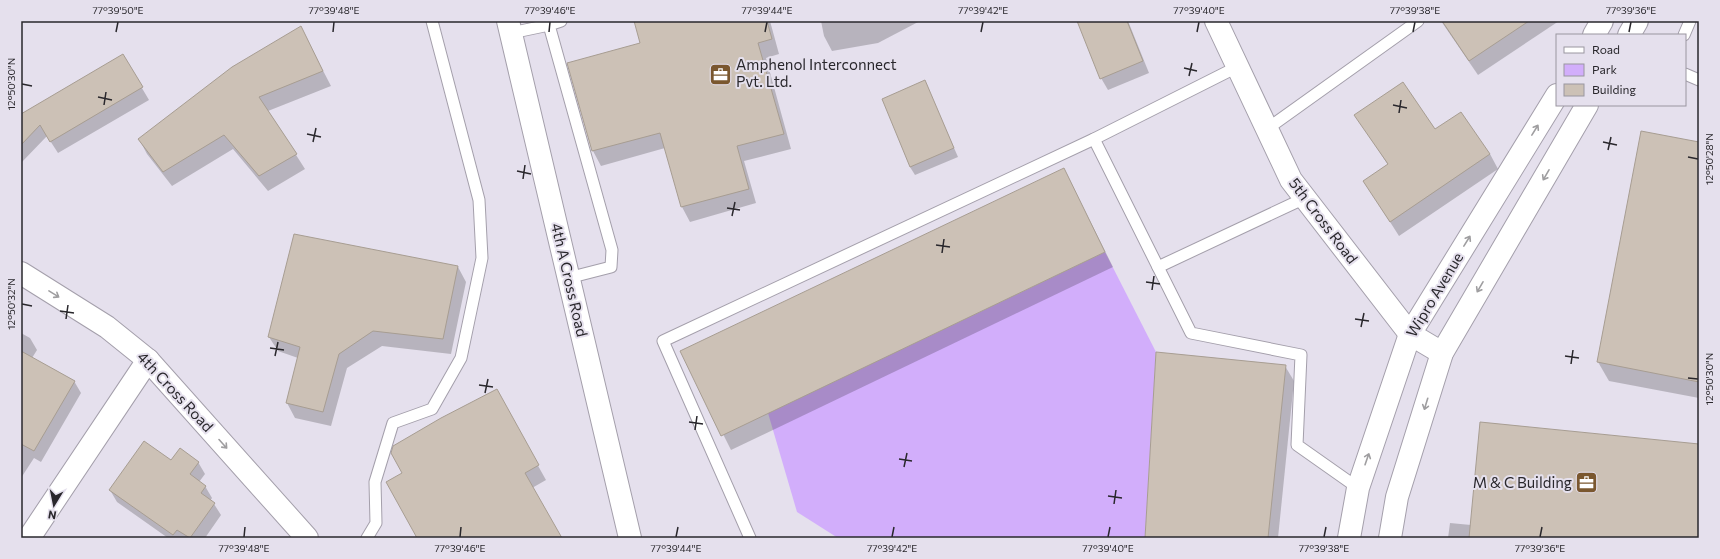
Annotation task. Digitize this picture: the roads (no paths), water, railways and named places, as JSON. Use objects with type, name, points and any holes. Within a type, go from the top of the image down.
[{"type":"street","name":"5th Cross Road","points":[[1216,21],[1291,180],[1410,334],[1442,353]]},
{"type":"street","points":[[1595,34],[1602,21]]},
{"type":"street","points":[[1630,34],[1637,21]]},
{"type":"street","name":"4th A Cross Road","points":[[509,27],[630,538]]},
{"type":"street","name":"Wipro Avenue","points":[[1349,538],[1358,488],[1410,334],[1556,97]]},
{"type":"street","points":[[1390,538],[1397,496],[1442,353],[1586,106]]},
{"type":"street","name":"4th Cross Road","points":[[21,273],[107,327],[148,360],[307,538]]},
{"type":"street","points":[[29,538],[148,360]]},
{"type":"lane","points":[[367,538],[376,523],[376,482],[393,423],[432,409],[462,358],[482,258],[479,200],[432,21]]},
{"type":"lane","points":[[509,27],[549,25],[561,21]]},
{"type":"lane","points":[[1267,129],[1418,21]]},
{"type":"lane","points":[[1684,34],[1690,21]]},
{"type":"lane","points":[[549,25],[612,250],[611,267],[568,278]]},
{"type":"lane","points":[[750,538],[663,341],[1094,139],[1237,67]]},
{"type":"lane","points":[[1686,74],[1699,80]]},
{"type":"lane","points":[[1094,139],[1191,333],[1301,355],[1297,445],[1358,488]]},
{"type":"lane","points":[[1158,267],[1305,198]]},
{"type":"place","name":"Amphenol Interconnect Pvt. Ltd.","points":[[721,74]]},
{"type":"place","name":"M & C Building","points":[[1587,483]]}]
